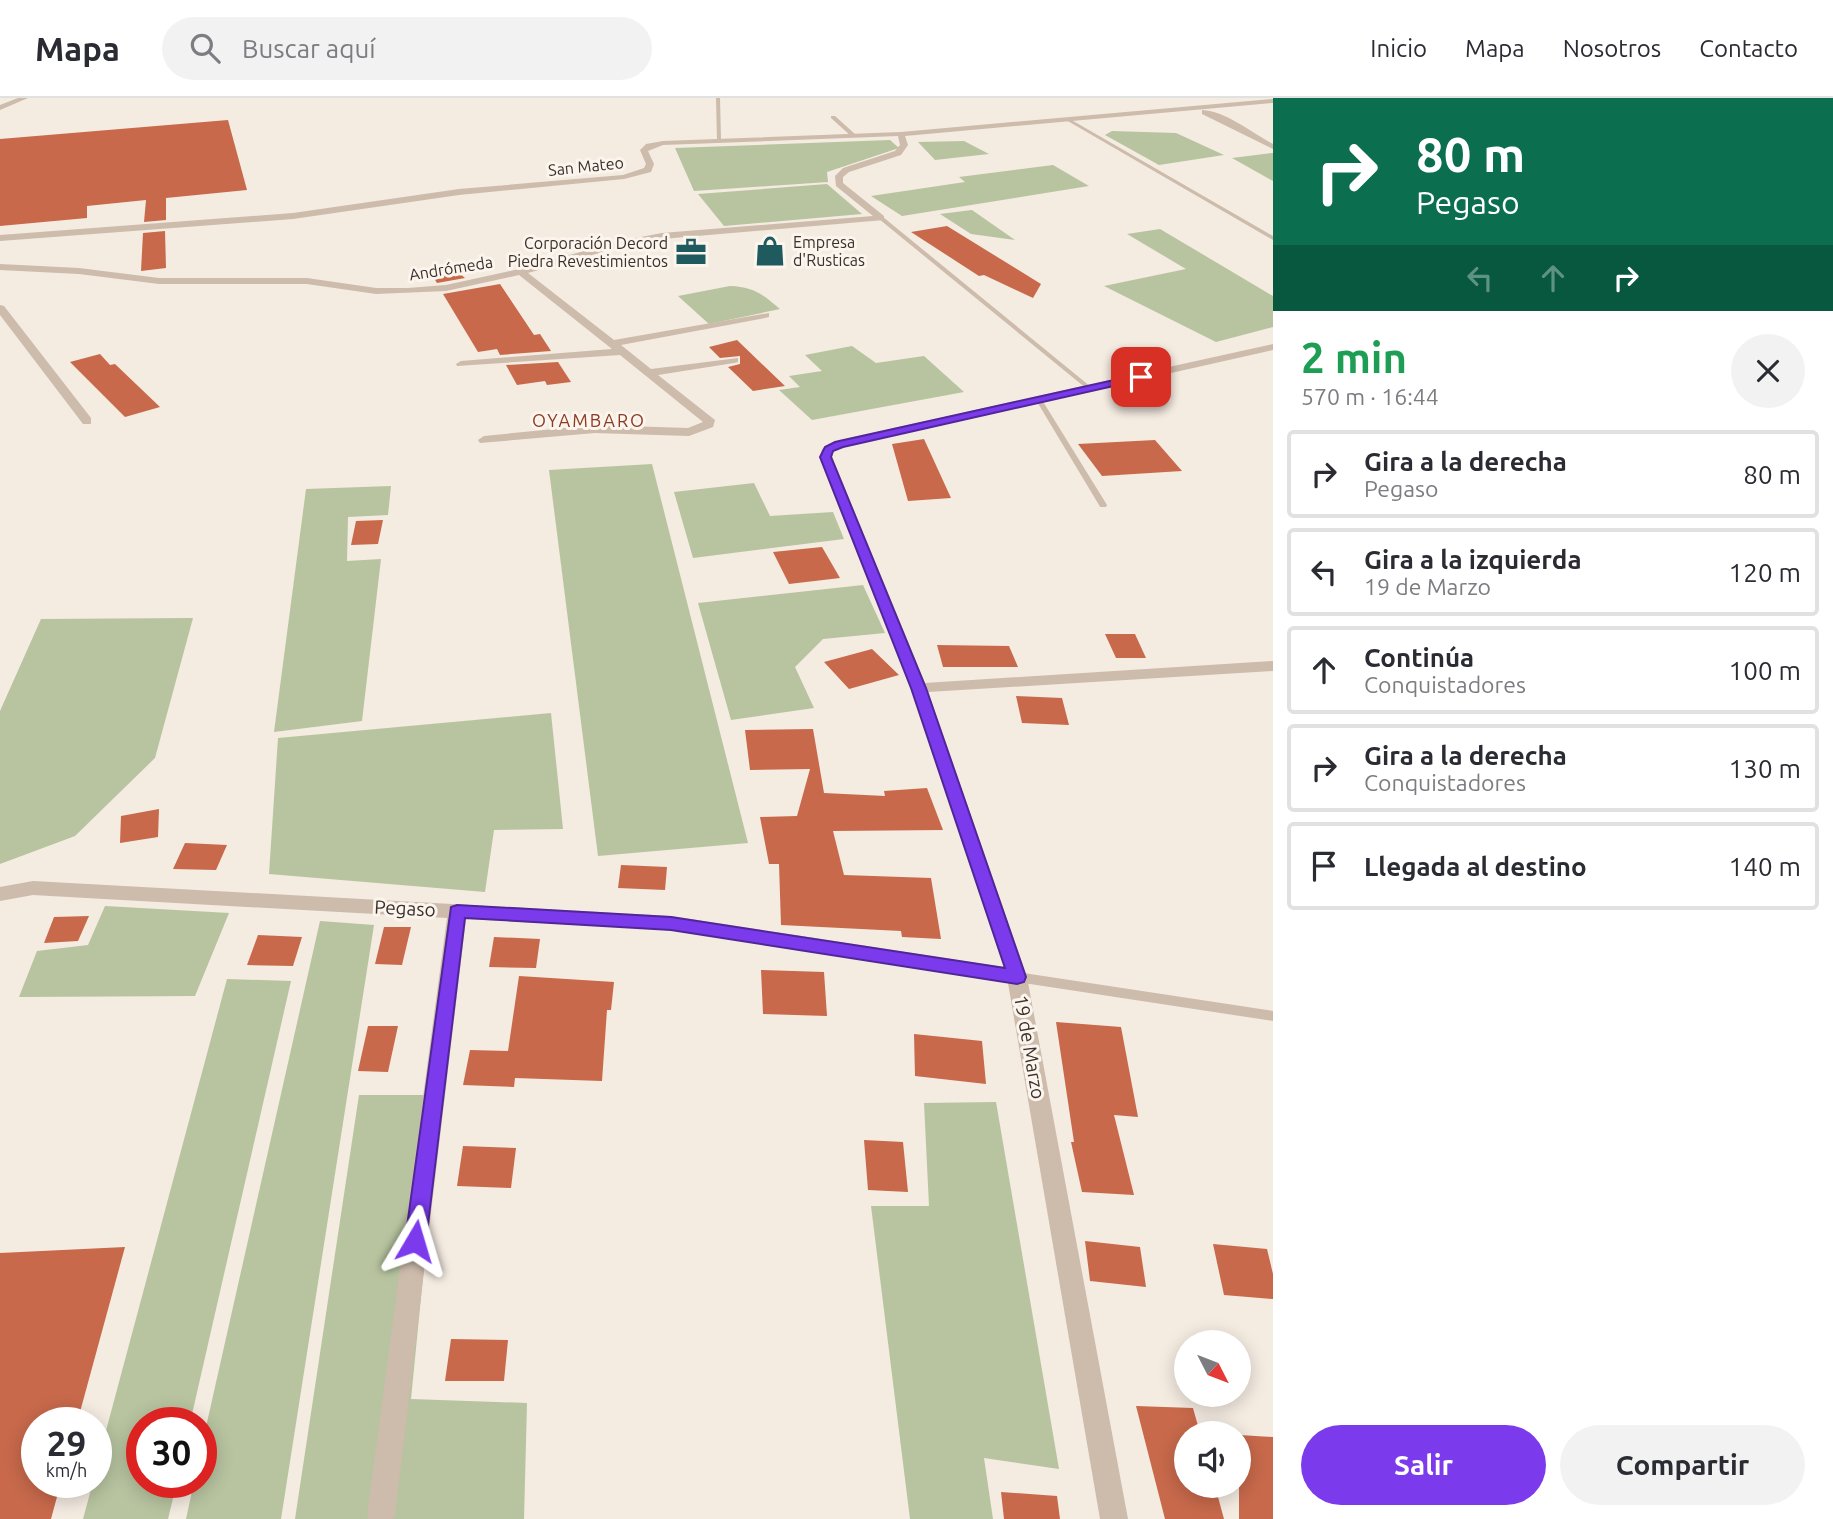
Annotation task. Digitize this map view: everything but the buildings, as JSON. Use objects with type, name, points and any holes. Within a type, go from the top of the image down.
[{"type":"street","points":[[0,108],[24,98]]},
{"type":"street","name":"San Mateo","points":[[0,238],[293,216],[459,192],[624,177],[648,170],[650,164],[644,155],[649,146],[719,140],[901,134],[1273,102]]},
{"type":"street","points":[[1198,109],[1224,118],[1234,127],[1273,148]]},
{"type":"street","points":[[881,218],[839,184],[839,176],[846,170],[898,153],[904,145],[901,134]]},
{"type":"street","name":"Andrómeda","points":[[0,267],[79,271],[159,281],[307,281],[376,291],[446,288],[521,272],[623,243],[663,236],[881,218]]},
{"type":"street","points":[[484,440],[595,429],[689,432],[709,424],[709,420],[521,272]]},
{"type":"street","points":[[0,307],[87,421]]},
{"type":"street","points":[[461,364],[615,348],[765,315]]},
{"type":"street","points":[[1039,400],[1273,347]]},
{"type":"street","points":[[648,373],[734,360]]},
{"type":"street","name":"19 de Marzo","points":[[1039,400],[839,444],[828,449],[826,457],[919,688],[1017,977],[1114,1519]]},
{"type":"street","points":[[919,688],[1273,666]]},
{"type":"street","name":"Pegaso","points":[[0,894],[33,888],[671,923],[1017,977]]},
{"type":"street","points":[[380,1516],[457,911]]},
{"type":"lane","points":[[718,98],[719,140]]},
{"type":"lane","points":[[833,117],[854,136]]},
{"type":"lane","points":[[1068,119],[1273,239]]},
{"type":"lane","points":[[881,218],[1089,388]]},
{"type":"lane","points":[[1039,400],[1103,505]]},
{"type":"lane","points":[[1017,977],[1273,1016]]},
{"type":"green space","points":[[1112,131],[1176,133],[1224,155],[1159,165],[1105,135]]},
{"type":"green space","points":[[890,140],[899,148],[827,172],[828,182],[694,191],[675,148]]},
{"type":"green space","points":[[964,141],[989,154],[935,160],[918,142]]},
{"type":"green space","points":[[1273,153],[1273,181],[1232,158]]},
{"type":"green space","points":[[1053,165],[1089,186],[902,216],[871,196],[965,182],[959,177]]},
{"type":"green space","points":[[827,184],[862,214],[724,226],[698,194]]},
{"type":"green space","points":[[972,210],[1015,240],[971,234],[940,214]]},
{"type":"green space","points":[[1160,229],[1273,296],[1273,327],[1216,342],[1104,286],[1186,269],[1127,234]]},
{"type":"green space","points":[[730,286],[757,292],[780,309],[709,324],[678,296]]},
{"type":"green space","points":[[852,346],[876,363],[924,356],[964,392],[812,420],[779,390],[800,387],[789,376],[822,371],[805,355]]},
{"type":"green space","points":[[652,464],[748,843],[598,856],[549,470]]},
{"type":"green space","points":[[754,483],[770,516],[833,512],[844,539],[693,558],[674,492]]},
{"type":"green space","points":[[391,486],[388,515],[348,517],[347,561],[381,559],[362,721],[274,732],[306,489]]},
{"type":"green space","points":[[863,585],[885,633],[823,639],[795,667],[814,708],[731,720],[698,603]]},
{"type":"green space","points":[[193,618],[155,758],[75,836],[0,864],[0,711],[41,619]]},
{"type":"green space","points":[[551,713],[563,829],[494,830],[485,892],[269,874],[278,738]]},
{"type":"green space","points":[[105,906],[229,913],[195,996],[19,997],[37,951],[88,945]]},
{"type":"green space","points":[[320,921],[374,925],[281,1519],[186,1519],[191,1498],[217,1498],[217,1407],[210,1407]]},
{"type":"green space","points":[[227,979],[291,981],[194,1407],[126,1407],[126,1498],[173,1498],[168,1519],[83,1519],[89,1498],[112,1498],[112,1408]]},
{"type":"green space","points":[[359,1095],[441,1095],[411,1399],[527,1403],[524,1519],[295,1519]]},
{"type":"green space","points":[[996,1102],[1059,1469],[984,1458],[993,1519],[910,1519],[871,1206],[929,1206],[924,1103]]},
{"type":"place","name":"Empresa d'Rusticas","points":[[770,251]]},
{"type":"place","name":"Corporación Decord Piedra Revestimientos","points":[[691,252]]},
{"type":"district","name":"OYAMBARO","points":[[589,420]]},
{"type":"route","points":[[415,1241],[457,911],[671,923],[1017,977],[919,688],[826,457],[828,449],[839,444],[1141,377]]}]
